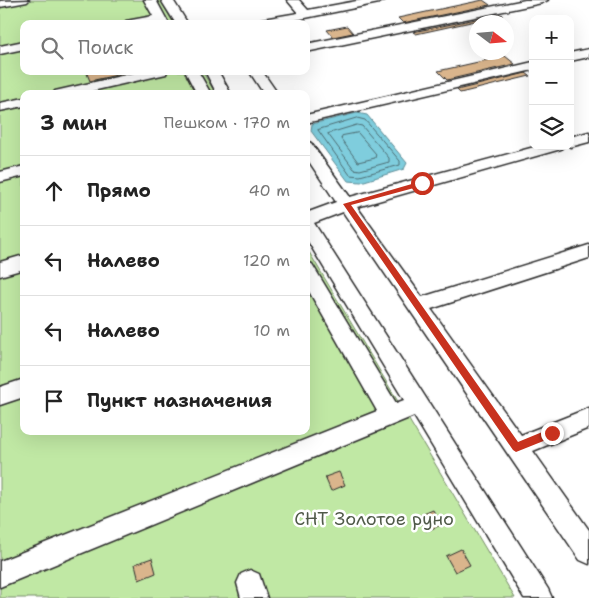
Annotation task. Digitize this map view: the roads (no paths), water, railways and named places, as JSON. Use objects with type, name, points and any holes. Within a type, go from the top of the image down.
[{"type":"street","points":[[0,4],[24,0]]},
{"type":"street","points":[[150,0],[161,20]]},
{"type":"street","points":[[167,0],[180,20]]},
{"type":"street","points":[[293,0],[305,14]]},
{"type":"street","points":[[276,20],[379,0]]},
{"type":"street","points":[[574,56],[589,53]]},
{"type":"street","points":[[78,90],[143,75]]},
{"type":"street","points":[[193,75],[202,90]]},
{"type":"street","points":[[213,75],[222,90]]},
{"type":"street","points":[[258,75],[268,90]]},
{"type":"street","points":[[0,107],[20,103]]},
{"type":"street","points":[[574,141],[589,137]]},
{"type":"street","points":[[310,152],[589,552]]},
{"type":"street","points":[[0,177],[20,172]]},
{"type":"street","points":[[310,228],[539,598]]},
{"type":"street","points":[[418,306],[589,250]]},
{"type":"street","points":[[0,269],[20,263]]},
{"type":"street","points":[[312,292],[391,415]]},
{"type":"street","points":[[0,396],[20,389]]},
{"type":"street","points":[[0,574],[419,404]]},
{"type":"street","points":[[516,447],[589,418]]},
{"type":"lane","points":[[310,47],[542,0]]},
{"type":"lane","points":[[0,50],[20,46]]},
{"type":"lane","points":[[310,118],[529,67]]},
{"type":"lane","points":[[310,220],[346,204],[542,150]]},
{"type":"water","points":[[357,113],[367,115],[407,163],[404,169],[361,182],[348,181],[311,131],[312,124]]},
{"type":"park label","name":"СНТ Золотое руно","points":[[374,519]]}]
